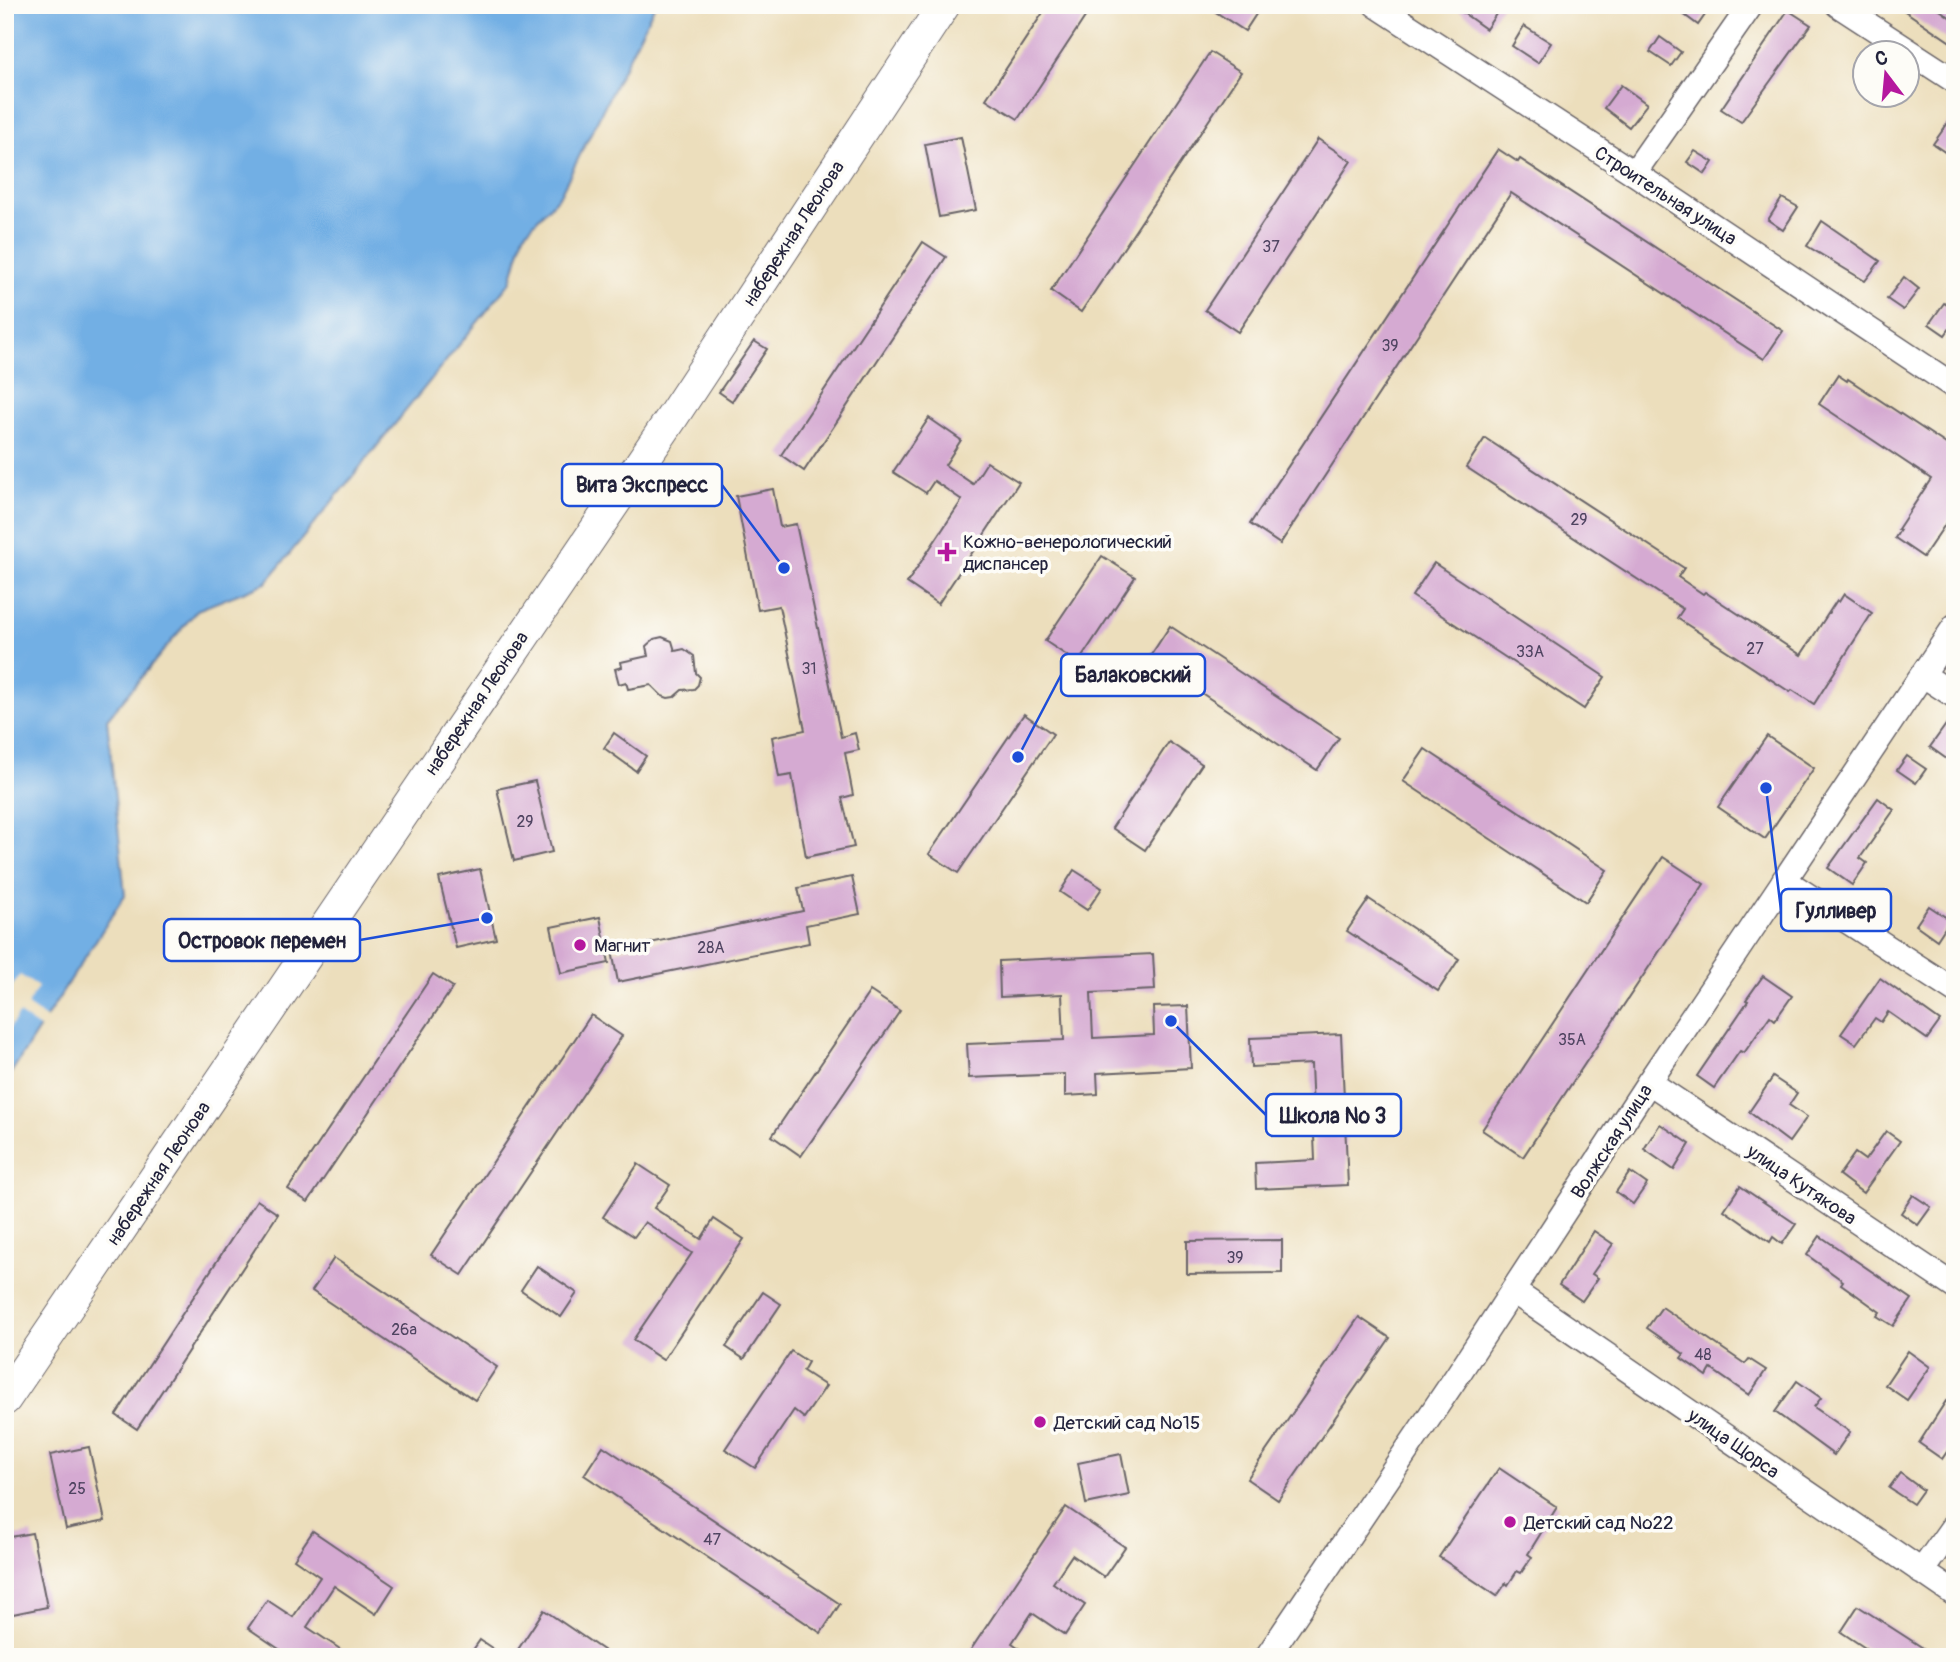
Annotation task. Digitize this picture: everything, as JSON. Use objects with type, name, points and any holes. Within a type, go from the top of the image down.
[{"type":"main road","name":"набережная Леонова","points":[[5,1399],[664,429],[944,5]]},
{"type":"street","name":"Строительная улица","points":[[1376,5],[1955,387]]},
{"type":"street","points":[[1634,173],[1751,5]]},
{"type":"street","points":[[1838,5],[1955,81]]},
{"type":"street","name":"Волжская улица","points":[[1267,1657],[1955,626]]},
{"type":"street","points":[[1923,675],[1955,696]]},
{"type":"street","points":[[1784,880],[1955,991]]},
{"type":"street","name":"улица Кутякова","points":[[1649,1082],[1955,1287]]},
{"type":"street","name":"улица Щорса","points":[[1513,1291],[1955,1594]]},
{"type":"street","points":[[1921,1572],[1955,1524]]},
{"type":"water","points":[[5,5],[655,5],[560,195],[524,234],[511,281],[266,583],[197,610],[107,719],[125,895],[5,1082]]},
{"type":"pier","points":[[20,975],[38,987],[27,1005],[50,1021],[44,1031],[19,1014],[5,1035],[5,997]]},
{"type":"building","points":[[1048,5],[1093,5],[1018,119],[986,99]]},
{"type":"building","points":[[1205,5],[1262,5],[1245,31]]},
{"type":"building","points":[[1452,5],[1502,5],[1486,29]]},
{"type":"building","points":[[1671,5],[1712,5],[1698,25]]},
{"type":"building","points":[[1896,5],[1933,5],[1955,21],[1955,45]]},
{"type":"building","points":[[1788,10],[1811,25],[1741,122],[1721,109]]},
{"type":"building","points":[[1524,26],[1551,43],[1538,63],[1512,46]]},
{"type":"building","points":[[1660,37],[1681,52],[1671,66],[1650,52]]},
{"type":"building","points":[[1210,52],[1241,72],[1081,312],[1051,291]]},
{"type":"building","points":[[1621,85],[1647,104],[1629,127],[1604,108]]},
{"type":"building","points":[[1955,113],[1955,159],[1933,144]]},
{"type":"building","points":[[961,137],[976,210],[939,217],[925,144]]},
{"type":"building","points":[[1318,139],[1351,161],[1238,332],[1205,310]]},
{"type":"building","points":[[1498,149],[1518,162],[1520,159],[1783,331],[1764,359],[1511,193],[1280,544],[1250,524]]},
{"type":"building","points":[[1695,151],[1713,162],[1705,174],[1687,162]]},
{"type":"building","points":[[1782,198],[1798,207],[1783,230],[1768,220]]},
{"type":"building","points":[[1822,221],[1880,261],[1865,281],[1807,246]]},
{"type":"building","points":[[923,242],[946,257],[804,471],[781,455]]},
{"type":"building","points":[[1904,277],[1919,289],[1903,310],[1887,299]]},
{"type":"building","points":[[1944,303],[1955,310],[1955,321],[1945,335],[1929,324]]},
{"type":"building","points":[[754,341],[767,349],[732,401],[719,392]]},
{"type":"building","points":[[1838,375],[1955,450],[1955,510],[1923,557],[1895,538],[1900,530],[1898,529],[1931,479],[1819,404]]},
{"type":"building","points":[[929,418],[961,440],[945,465],[973,484],[987,462],[1019,482],[938,604],[907,583],[962,500],[934,481],[926,493],[893,472]]},
{"type":"building","points":[[1485,438],[1684,568],[1678,577],[1801,655],[1837,600],[1839,602],[1844,594],[1872,613],[1814,704],[1792,690],[1790,692],[1677,618],[1683,609],[1466,467]]},
{"type":"building","points":[[773,489],[780,527],[796,524],[841,737],[855,733],[859,750],[845,753],[853,795],[842,798],[854,847],[806,857],[792,775],[779,777],[772,737],[805,730],[779,606],[758,610],[736,496]]},
{"type":"building","points":[[1102,556],[1135,577],[1078,663],[1045,641]]},
{"type":"building","points":[[1434,563],[1605,677],[1584,709],[1412,596]]},
{"type":"building","points":[[1170,626],[1339,738],[1317,770],[1149,658]]},
{"type":"building","points":[[662,637],[672,641],[675,651],[684,649],[694,656],[696,673],[700,677],[698,685],[668,698],[651,685],[628,689],[626,682],[619,684],[615,669],[622,667],[621,662],[648,656],[646,646],[654,639]]},
{"type":"building","points":[[1955,712],[1955,765],[1930,747]]},
{"type":"building","points":[[1024,714],[1053,734],[958,873],[929,854]]},
{"type":"building","points":[[614,733],[646,756],[636,771],[604,748]]},
{"type":"building","points":[[1767,736],[1814,768],[1765,839],[1718,807]]},
{"type":"building","points":[[1169,742],[1202,764],[1145,850],[1112,828]]},
{"type":"building","points":[[1425,749],[1607,870],[1586,902],[1403,781]]},
{"type":"building","points":[[1907,756],[1926,769],[1916,783],[1897,770]]},
{"type":"building","points":[[535,781],[552,852],[514,861],[497,789]]},
{"type":"building","points":[[1878,798],[1894,810],[1860,858],[1867,863],[1852,885],[1828,868]]},
{"type":"building","points":[[1663,857],[1704,884],[1523,1157],[1482,1130]]},
{"type":"building","points":[[480,869],[496,939],[456,948],[439,878]]},
{"type":"building","points":[[1074,870],[1102,888],[1087,910],[1060,892]]},
{"type":"building","points":[[852,877],[860,914],[806,925],[809,943],[618,982],[612,951],[803,911],[798,888]]},
{"type":"building","points":[[1369,899],[1459,959],[1438,991],[1347,931]]},
{"type":"building","points":[[1929,906],[1950,920],[1937,940],[1916,925]]},
{"type":"building","name":"Магнит","points":[[600,917],[609,963],[561,973],[551,927]]},
{"type":"building","points":[[1153,954],[1155,990],[1091,993],[1093,1038],[1154,1035],[1153,1007],[1188,1006],[1191,1068],[1097,1073],[1098,1094],[1065,1096],[1065,1074],[969,1078],[967,1044],[1064,1040],[1062,994],[1000,997],[999,961]]},
{"type":"building","points":[[433,974],[453,987],[308,1202],[288,1189]]},
{"type":"building","points":[[1763,976],[1792,996],[1775,1020],[1770,1016],[1744,1053],[1740,1051],[1714,1088],[1697,1076]]},
{"type":"building","points":[[1880,978],[1940,1021],[1927,1039],[1888,1012],[1881,1022],[1875,1018],[1856,1044],[1841,1034]]},
{"type":"building","points":[[870,991],[900,1011],[801,1156],[772,1136]]},
{"type":"building","points":[[591,1015],[622,1036],[462,1275],[431,1255]]},
{"type":"building","points":[[1341,1034],[1344,1098],[1351,1097],[1352,1123],[1345,1123],[1348,1185],[1256,1189],[1255,1163],[1315,1160],[1311,1064],[1251,1067],[1250,1038]]},
{"type":"building","points":[[1773,1077],[1797,1093],[1789,1105],[1807,1117],[1789,1142],[1749,1112]]},
{"type":"building","points":[[1660,1124],[1690,1144],[1674,1170],[1644,1149]]},
{"type":"building","points":[[1886,1131],[1900,1141],[1863,1193],[1839,1175],[1855,1153],[1865,1160]]},
{"type":"building","points":[[638,1164],[670,1185],[654,1208],[701,1239],[714,1219],[744,1239],[663,1360],[633,1340],[692,1253],[645,1222],[634,1237],[603,1217]]},
{"type":"building","points":[[1630,1172],[1647,1184],[1633,1204],[1616,1192]]},
{"type":"building","points":[[1740,1186],[1796,1224],[1782,1244],[1773,1237],[1770,1242],[1724,1210]]},
{"type":"building","points":[[1913,1195],[1931,1207],[1918,1225],[1901,1213]]},
{"type":"building","points":[[257,1200],[278,1214],[137,1429],[116,1415]]},
{"type":"building","points":[[1594,1231],[1613,1244],[1592,1274],[1598,1278],[1582,1301],[1559,1285]]},
{"type":"building","points":[[1820,1236],[1912,1299],[1893,1326],[1877,1316],[1880,1312],[1841,1284],[1843,1281],[1807,1255]]},
{"type":"building","points":[[1282,1240],[1282,1273],[1187,1274],[1187,1241]]},
{"type":"building","points":[[334,1258],[497,1367],[475,1400],[312,1291]]},
{"type":"building","points":[[537,1266],[577,1293],[561,1317],[521,1290]]},
{"type":"building","points":[[763,1292],[781,1304],[744,1359],[726,1347]]},
{"type":"building","points":[[1662,1307],[1745,1364],[1749,1359],[1766,1370],[1749,1395],[1711,1369],[1707,1376],[1681,1358],[1684,1354],[1647,1328]]},
{"type":"building","points":[[1359,1317],[1390,1338],[1278,1500],[1247,1479]]},
{"type":"building","points":[[791,1351],[808,1362],[803,1371],[826,1386],[804,1418],[794,1410],[755,1468],[725,1449]]},
{"type":"building","points":[[1908,1351],[1930,1367],[1907,1400],[1885,1385]]},
{"type":"building","points":[[1797,1381],[1821,1398],[1814,1407],[1850,1432],[1834,1455],[1775,1412]]},
{"type":"building","points":[[1946,1401],[1955,1407],[1955,1440],[1942,1459],[1919,1443]]},
{"type":"building","points":[[603,1446],[840,1604],[821,1633],[584,1475]]},
{"type":"building","points":[[89,1447],[105,1521],[66,1529],[50,1455]]},
{"type":"building","points":[[1121,1454],[1129,1495],[1086,1504],[1078,1463]]},
{"type":"building","points":[[1499,1468],[1557,1507],[1528,1554],[1532,1557],[1521,1573],[1517,1571],[1497,1596],[1439,1557]]},
{"type":"building","points":[[1900,1473],[1923,1490],[1913,1504],[1889,1488]]},
{"type":"building","points":[[1066,1507],[1125,1547],[1104,1577],[1072,1555],[1053,1583],[1085,1605],[1065,1635],[1032,1613],[1012,1643],[1032,1657],[966,1657]]},
{"type":"building","points":[[313,1531],[394,1586],[376,1614],[334,1586],[307,1627],[352,1657],[291,1657],[248,1628],[267,1600],[293,1617],[320,1577],[294,1559]]},
{"type":"building","points":[[32,1533],[47,1607],[8,1615],[5,1600],[5,1538]]},
{"type":"building","points":[[1858,1606],[1937,1657],[1879,1657],[1841,1632]]},
{"type":"building","points":[[544,1610],[613,1657],[513,1657]]},
{"type":"building","points":[[480,1640],[505,1657],[468,1657]]},
{"type":"place","name":"Кожно-венерологический диспансер","points":[[947,552]]},
{"type":"place","name":"Вита Экспресс","points":[[784,568]]},
{"type":"place","name":"Балаковский","points":[[1018,757]]},
{"type":"place","name":"Гулливер","points":[[1766,788]]},
{"type":"place","name":"Островок перемен","points":[[487,918]]},
{"type":"place","name":"Магнит","points":[[580,945]]},
{"type":"place","name":"Школа № 3","points":[[1171,1021]]},
{"type":"place","name":"Детский сад №15","points":[[1040,1422]]},
{"type":"place","name":"Детский сад №22","points":[[1510,1522]]}]
